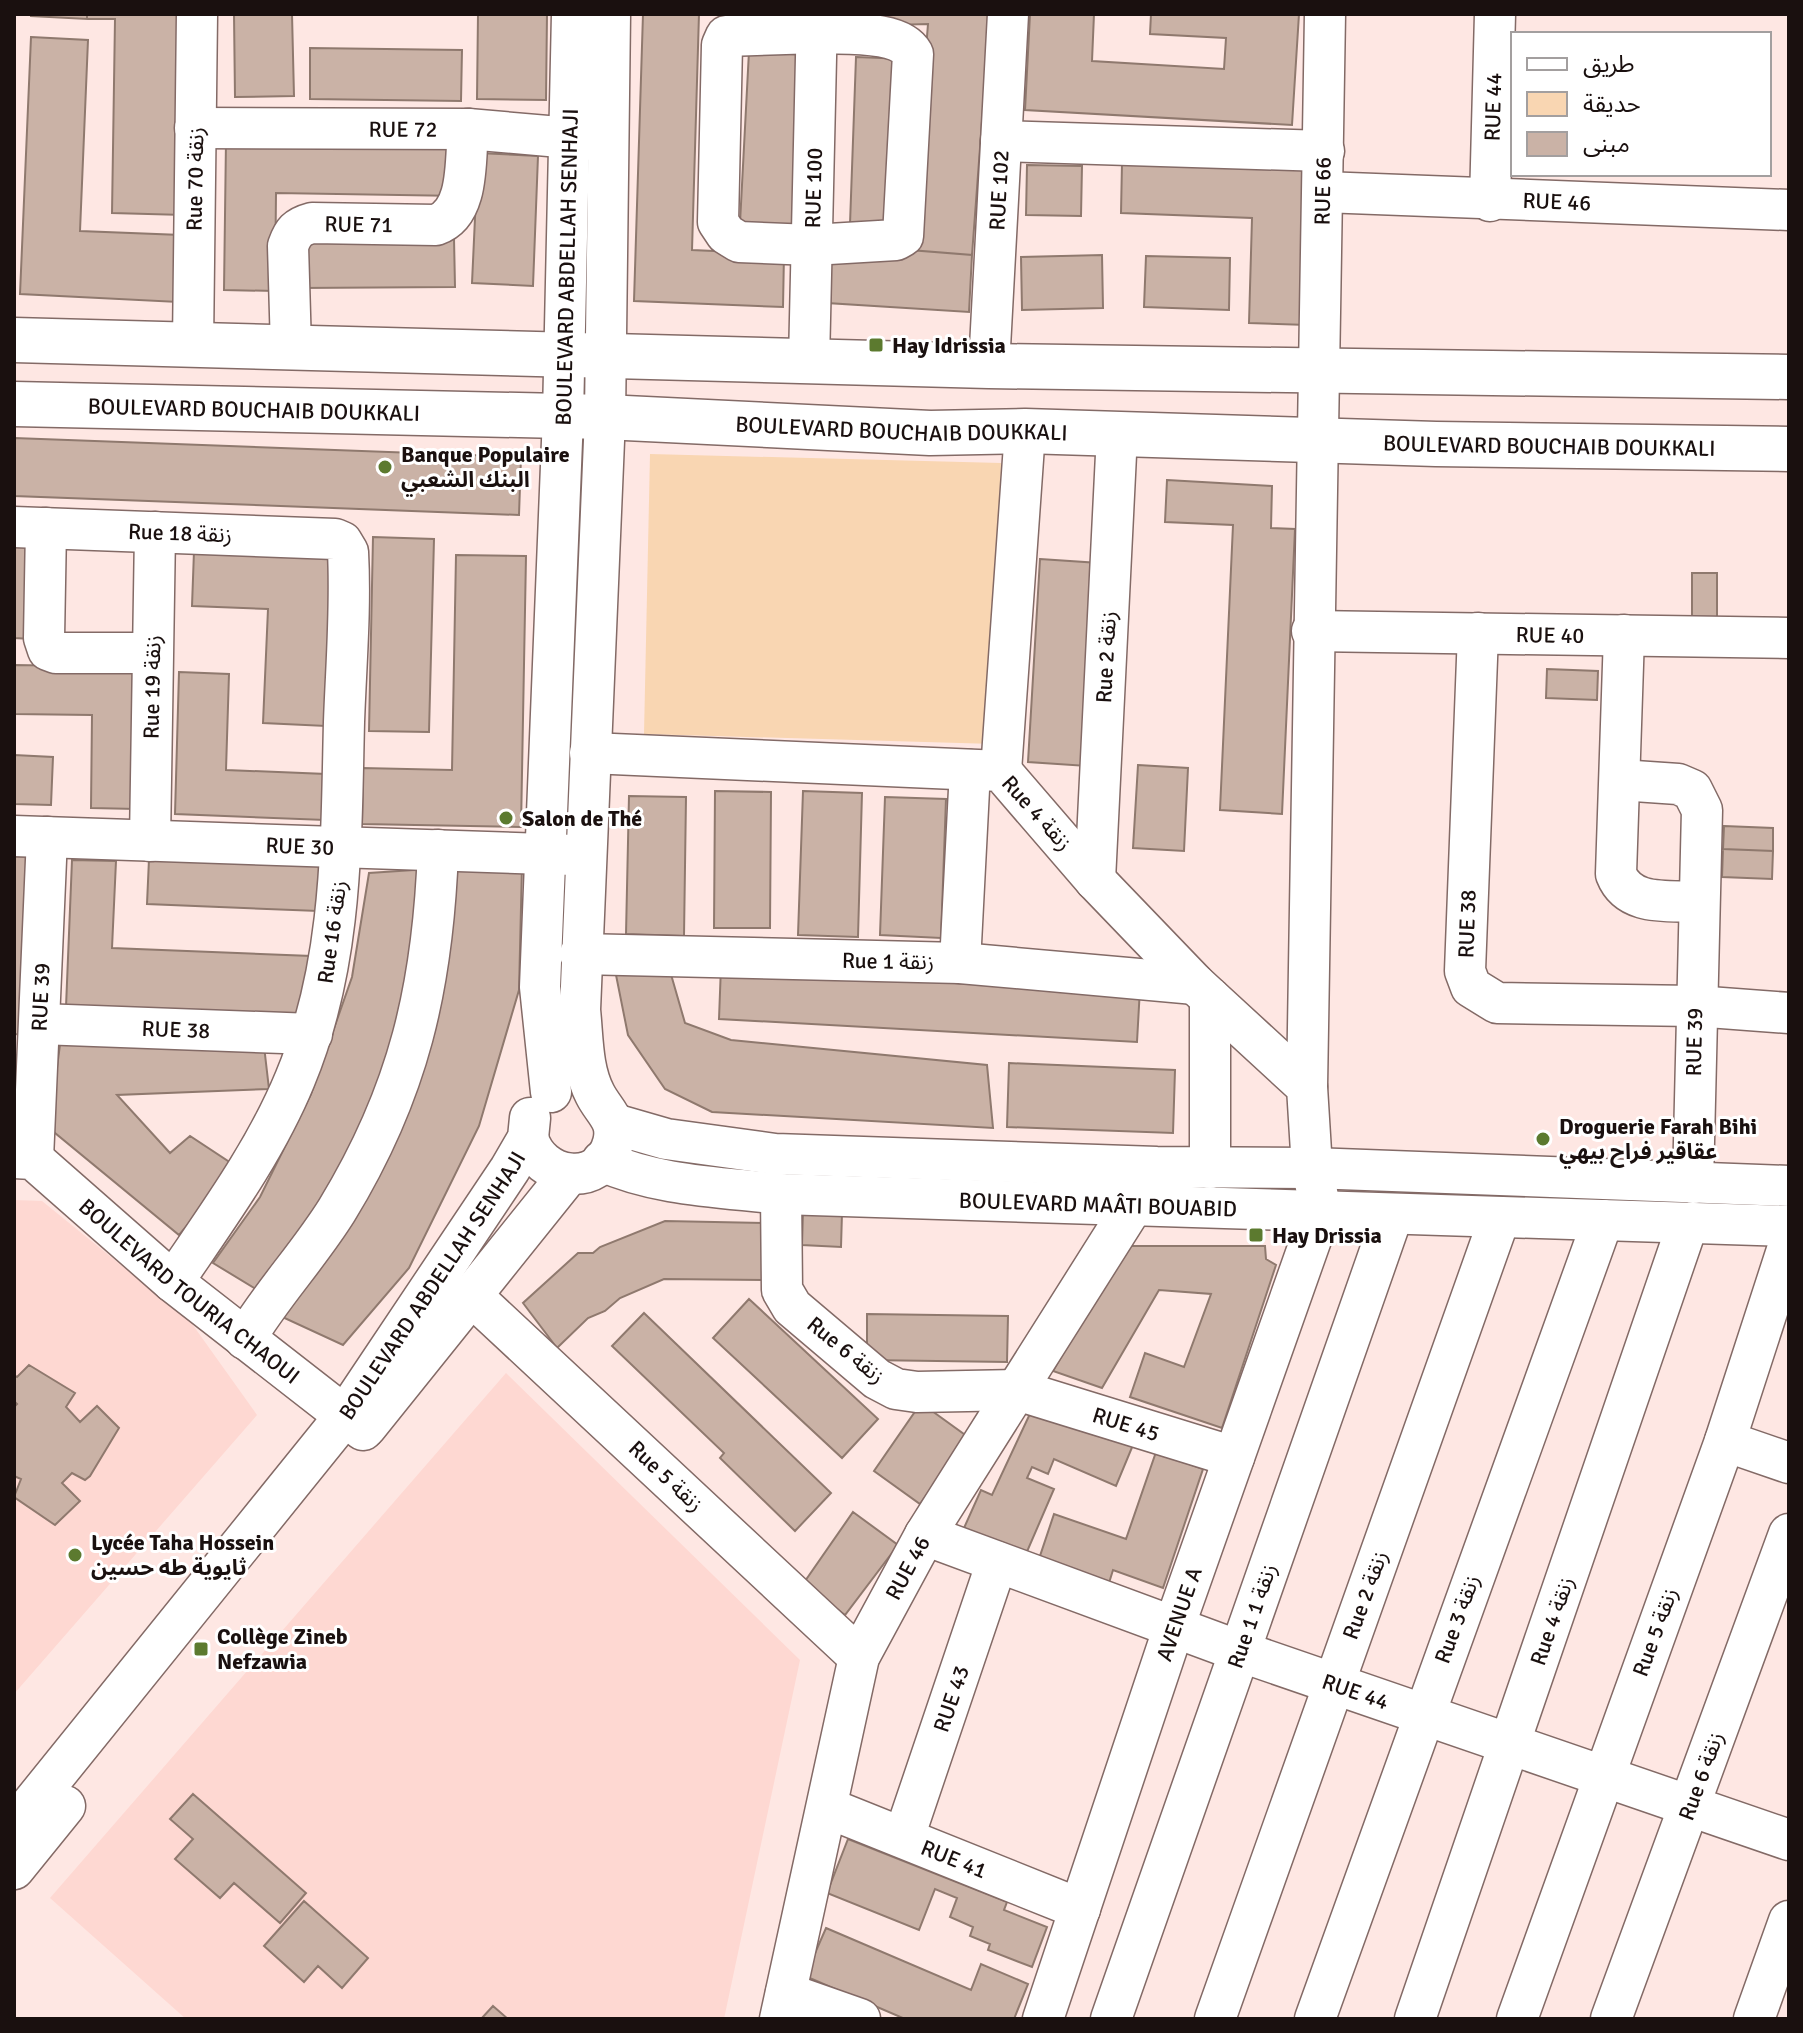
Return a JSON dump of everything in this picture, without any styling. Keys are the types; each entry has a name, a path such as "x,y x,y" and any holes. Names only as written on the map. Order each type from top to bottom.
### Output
{"main road":[{"path":"14,340 989,366 1321,368 1789,377"},
{"name":"BOULEVARD BOUCHAIB DOUKKALI","path":"14,404 584,416 930,433 1025,431 1319,441 1789,449"}],"street":[{"name":"Rue 70 زنقة","path":"193,344 197,14"},
{"name":"BOULEVARD ABDELLAH SENHAJI","path":"572,14 568,136 585,356"},
{"name":"BOULEVARD ABDELLAH SENHAJI","path":"14,1826 353,1424 473,1297 585,1169 612,1144 605,1110 586,1067 580,954 567,855 585,356 608,142 610,14"},
{"name":"RUE 102","path":"989,366 1008,14"},
{"name":"RUE 66","path":"1307,1087 1312,631 1321,368 1325,14"},
{"name":"RUE 44","path":"1490,201 1495,14"},
{"path":"817,24 894,40 908,45 913,54 903,236 896,240 812,245 739,242 726,234 718,222 722,45 726,36 817,24"},
{"name":"RUE 100","path":"809,362 817,24"},
{"name":"RUE 72","path":"195,128 468,129 608,142"},
{"name":"RUE 71","path":"291,348 288,246 292,234 300,226 312,223 436,225 447,221 454,215 460,199 468,129"},
{"path":"1001,141 1324,151"},
{"name":"RUE 46","path":"1323,192 1490,201 1789,210"},
{"name":"BOULEVARD ABDELLAH SENHAJI","path":"14,1869 353,1424 528,1138 532,1111 551,1092 540,987 590,753 584,416"},
{"path":"960,963 986,770 1025,431"},
{"name":"Rue 2 زنقة","path":"1095,880 1117,434"},
{"path":"30,527 46,646 56,653 152,653"},
{"name":"Rue 18 زنقة","path":"30,527 335,539 344,544"},
{"name":"Rue 19 زنقة","path":"150,841 155,532"},
{"name":"Rue 16 زنقة","path":"173,1282 259,1150 294,1081 312,1034 334,941 341,846 348,555 344,544"},
{"name":"RUE 40","path":"1312,631 1789,638"},
{"name":"RUE 38","path":"1478,633 1465,971 1471,987 1497,1003 1695,1006 1789,1013"},
{"path":"1624,635 1616,874 1621,885 1641,899 1698,902"},
{"name":"Rue 4 زنقة","path":"590,753 986,770 1202,991 1307,1087"},
{"name":"RUE 39","path":"1620,780 1678,784 1699,798 1693,1183"},
{"name":"RUE 30","path":"31,836 567,855"},
{"name":"RUE 39","path":"24,1158 40,1024 31,836"},
{"path":"245,1339 337,1211 391,1101 424,1000 434,937 438,850"},
{"name":"Rue 1 زنقة","path":"580,954 960,963 1202,991"},
{"path":"1202,991 1210,1168"},
{"name":"RUE 38","path":"40,1024 312,1034"},
{"path":"1307,1087 1312,1168 1321,1211"},
{"name":"BOULEVARD MAÂTI BOUABID","path":"551,1092 574,1088 605,1110 666,1139 775,1154 1157,1167 1312,1168 1789,1186"},
{"name":"BOULEVARD MAÂTI BOUABID","path":"528,1138 534,1153 545,1166 627,1173 781,1194 1789,1226"},
{"name":"BOULEVARD TOURIA CHAOUI","path":"24,1158 173,1282 353,1424"},
{"name":"RUE 46","path":"783,2006 859,1657 925,1535 1157,1167"},
{"name":"Rue 6 زنقة","path":"781,1194 782,1290 792,1307 877,1379 896,1389 917,1392 1017,1390"},
{"name":"AVENUE A","path":"1058,2015 1080,1909 1174,1627 1321,1211"},
{"name":"Rue 1 زنقة 1","path":"1111,2019 1393,1214"},
{"name":"Rue 2 زنقة","path":"1215,2019 1500,1217"},
{"name":"Rue 3 زنقة","path":"1315,2019 1603,1220"},
{"name":"Rue 4 زنقة","path":"1415,2019 1688,1223"},
{"name":"Rue 5 زنقة","path":"1517,2019 1725,1441 1789,1244"},
{"name":"Rue 5 زنقة","path":"473,1297 859,1657"},
{"name":"RUE 45","path":"1017,1390 1234,1457"},
{"path":"1725,1441 1789,1463"},
{"name":"Rue 6 زنقة","path":"1611,2019 1789,1534"},
{"name":"RUE 44","path":"925,1535 1239,1651 1789,1840"},
{"name":"RUE 43","path":"904,1837 997,1562"},
{"name":"RUE 41","path":"828,1808 1080,1909"},
{"path":"1754,2019 1789,1921"},
{"path":"783,2006 860,2019"}],"shaded area":[{"name":"Lycée Taha Hossein ثايوية طه حسين","path":"14,1200 42,1201 190,1321 257,1415 14,1694"},
{"path":"506,1373 800,1660 724,2019 186,2019 50,1898"}],"green space":[{"path":"650,454 1001,463 994,744 644,734"}],"building":[{"path":"87,14 87,19 31,16"},
{"path":"87,14 187,14 184,215 112,213 115,19 87,19"},
{"path":"234,14 292,14 294,96 235,97"},
{"path":"478,14 547,14 546,100 477,99"},
{"path":"643,14 699,14 692,250 784,254 783,307 634,301"},
{"path":"852,14 990,14 972,255 910,250 928,24 851,26"},
{"path":"1030,14 1094,14 1092,61 1224,69 1226,38 1150,34 1151,14 1299,14 1292,125 1025,110"},
{"path":"31,37 88,40 80,231 181,235 178,302 20,294"},
{"path":"310,48 462,50 461,101 310,99"},
{"path":"749,51 804,55 795,227 740,223"},
{"path":"856,57 906,59 900,226 850,224"},
{"path":"226,141 461,146 460,196 276,193 275,291 224,290"},
{"path":"478,153 538,156 533,286 472,283"},
{"path":"1122,163 1312,169 1307,325 1249,323 1252,218 1121,213"},
{"path":"1027,165 1082,166 1081,216 1026,215"},
{"path":"454,238 455,287 299,288 298,239"},
{"path":"910,250 972,255 969,312 827,303 825,251"},
{"path":"1102,255 1103,308 1022,310 1021,257"},
{"path":"1146,256 1230,258 1229,310 1144,307"},
{"path":"14,438 521,457 519,515 14,496"},
{"path":"1167,480 1272,486 1271,528 1295,529 1282,814 1220,810 1233,525 1165,522"},
{"path":"373,537 434,539 429,732 369,731"},
{"path":"14,538 36,539 32,639 14,638"},
{"path":"194,551 333,557 326,726 263,723 268,609 192,606"},
{"path":"456,555 526,556 521,827 362,824 363,768 452,770"},
{"path":"1040,559 1099,563 1087,766 1028,762"},
{"path":"1692,573 1717,573 1717,618 1692,618"},
{"path":"14,665 138,667 136,809 91,808 92,715 14,714"},
{"path":"1547,669 1598,671 1597,700 1546,698"},
{"path":"179,672 229,674 226,770 326,774 325,820 175,814"},
{"path":"14,755 53,757 51,805 14,804"},
{"path":"1138,765 1188,768 1184,851 1133,848"},
{"path":"715,791 771,792 770,928 714,928"},
{"path":"803,791 862,793 858,937 798,935"},
{"path":"629,796 686,797 684,936 626,934"},
{"path":"885,797 946,799 941,938 880,935"},
{"path":"1724,826 1773,828 1773,851 1723,849"},
{"path":"1723,849 1773,851 1772,879 1722,877"},
{"path":"14,856 36,857 30,1035 14,1034"},
{"path":"149,859 320,866 318,911 147,904"},
{"path":"72,860 116,861 112,948 311,956 308,1018 66,1007"},
{"path":"449,865 522,866 519,990 479,1126 409,1268 343,1345 278,1315 441,966"},
{"path":"429,869 409,986 381,1092 321,1204 259,1291 213,1263 260,1197 311,1094 352,977 369,873"},
{"path":"668,964 685,1023 731,1040 987,1065 993,1128 712,1112 665,1089 628,1035 614,965"},
{"path":"721,966 1140,988 1137,1042 719,1019"},
{"path":"61,1037 264,1046 269,1089 117,1095 170,1153 190,1136 237,1167 179,1235 49,1128"},
{"path":"1009,1063 1175,1070 1173,1133 1007,1127"},
{"path":"803,1211 842,1213 841,1247 802,1245"},
{"path":"665,1221 765,1223 764,1280 664,1279 620,1298 605,1311 588,1318 557,1348 523,1303 578,1253 593,1253 600,1247"},
{"path":"1124,1246 1265,1246 1266,1259 1276,1265 1222,1428 1130,1397 1145,1353 1184,1367 1211,1294 1159,1290 1102,1388 1053,1371"},
{"path":"749,1299 878,1419 842,1458 713,1338"},
{"path":"644,1313 831,1493 795,1531 720,1458 724,1453 612,1346"},
{"path":"867,1314 1008,1316 1007,1362 867,1360"},
{"path":"29,1365 75,1393 66,1407 80,1422 97,1406 119,1428 90,1476 85,1480 72,1473 62,1483 80,1501 55,1525 14,1497 21,1479 14,1476 14,1407 17,1404 14,1401 14,1375 17,1377"},
{"path":"921,1403 968,1437 920,1504 874,1471"},
{"path":"1035,1403 1133,1445 1116,1486 1054,1459 1048,1474 1032,1467 1027,1478 1054,1489 1026,1554 964,1528 981,1490 992,1495"},
{"path":"1156,1452 1203,1469 1163,1588 1113,1570 1109,1583 1039,1559 1054,1514 1126,1539"},
{"path":"853,1512 898,1545 845,1615 803,1584"},
{"path":"193,1794 306,1893 280,1923 234,1883 220,1898 175,1859 193,1839 170,1819"},
{"path":"848,1839 1007,1902 1004,1910 1047,1927 1032,1967 988,1950 990,1944 970,1936 973,1927 950,1917 957,1898 935,1889 919,1930 827,1893"},
{"path":"304,1901 368,1958 342,1988 318,1966 304,1982 264,1946"},
{"path":"826,1928 971,1990 981,1964 1028,1984 1014,2019 905,2019 805,1976"},
{"path":"493,2006 508,2019 481,2019"}],"place":[{"name":"Hay Idrissia","path":"876,345"},
{"name":"Banque Populaire البنك الشعبي","path":"385,467"},
{"name":"Salon de Thé","path":"506,818"},
{"name":"Droguerie Farah Bihi عقاقير فراح بيهي","path":"1543,1139"},
{"name":"Hay Drissia","path":"1256,1235"},
{"name":"Lycée Taha Hossein ثايوية طه حسين","path":"75,1555"},
{"name":"Collège Zineb Nefzawia","path":"201,1649"}]}
